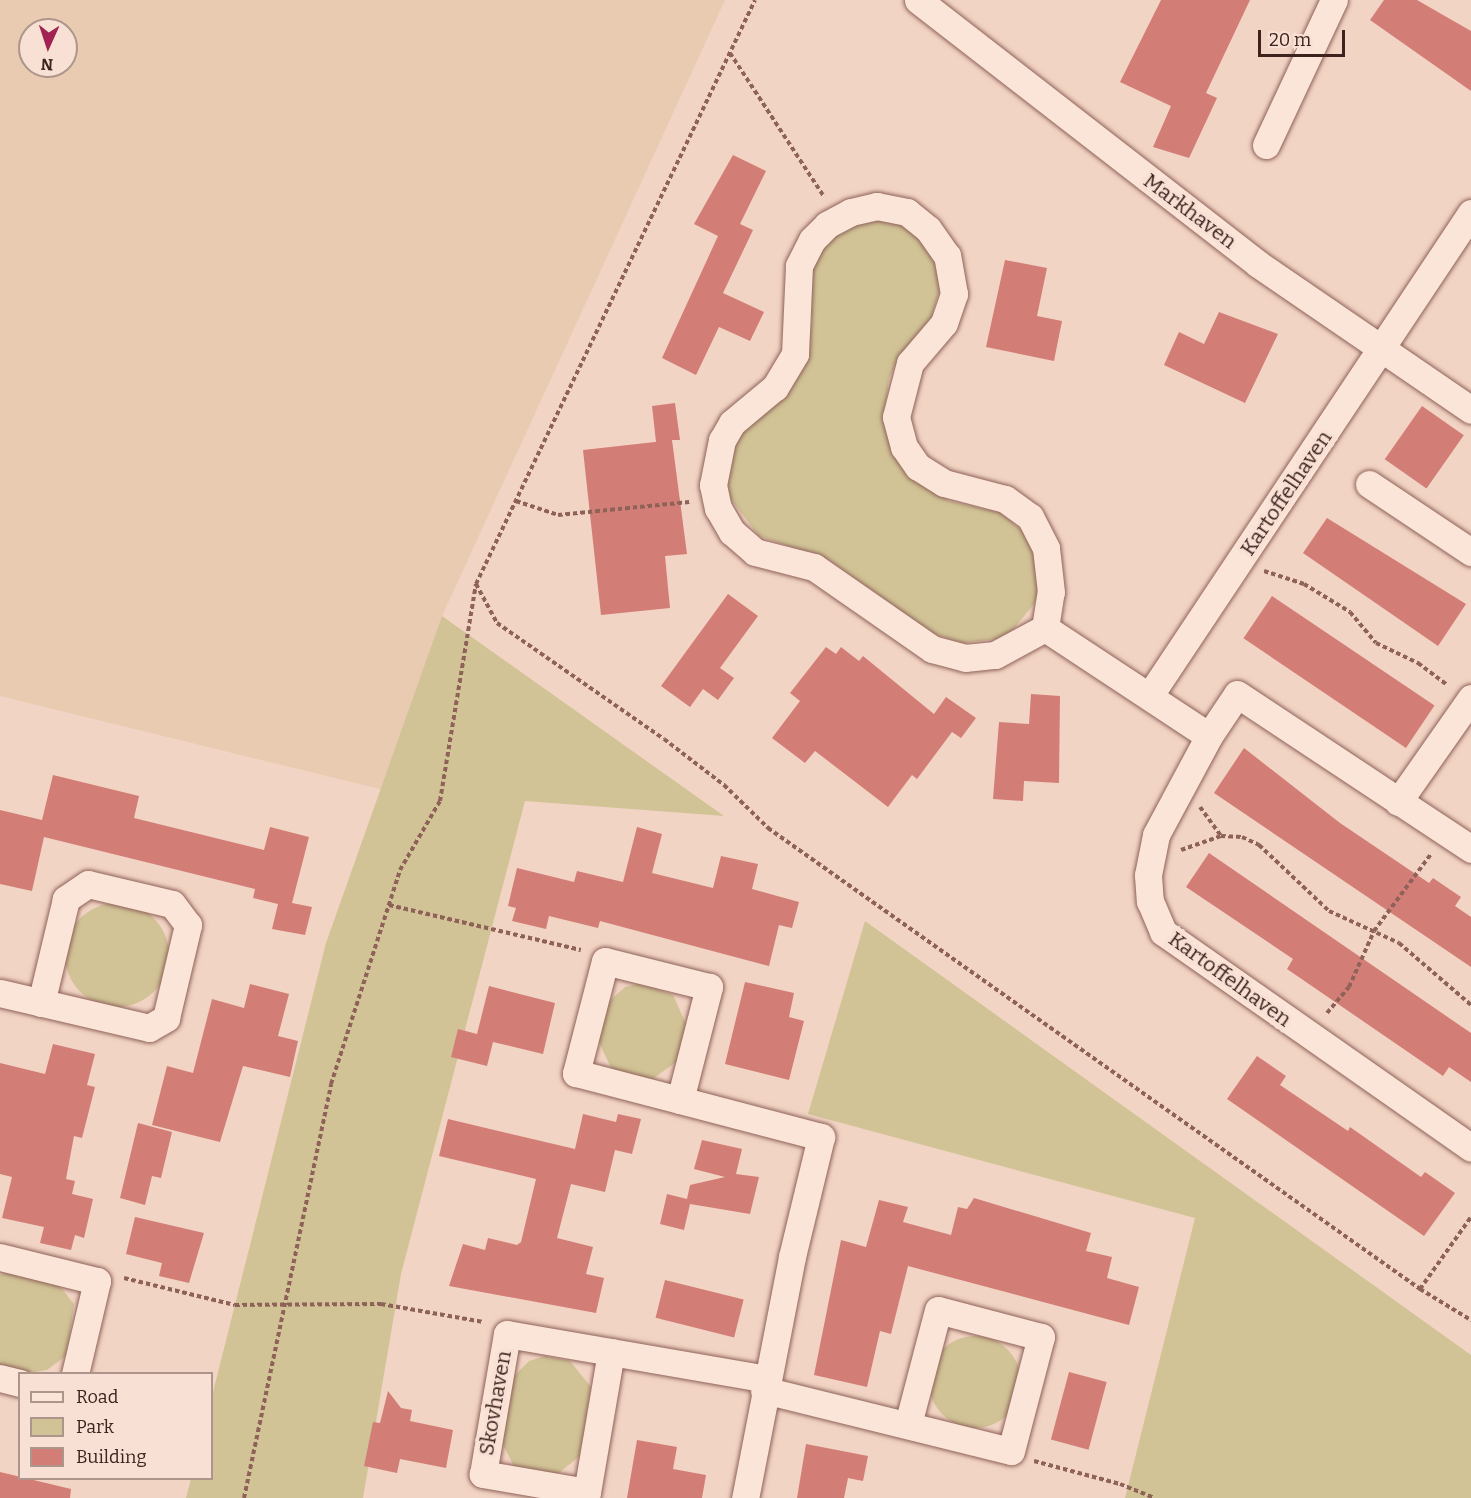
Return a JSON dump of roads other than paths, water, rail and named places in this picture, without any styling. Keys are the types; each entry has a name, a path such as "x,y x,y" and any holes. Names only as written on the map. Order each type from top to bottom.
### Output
{"street":[{"name":"Markhaven","path":"918,0 1258,264 1471,410"},
{"path":"1266,145 1334,0"},
{"path":"877,206 907,212 928,229 947,256 954,294 944,323 910,363 896,417 904,447 918,467 944,483 1005,499 1030,517 1046,549 1051,592 1045,628 994,655 965,658 932,649 814,567 755,552 732,532 716,500 713,485 722,440 732,423 775,387 795,354 799,266 812,240 839,218 877,206"},
{"name":"Kartoffelhaven","path":"1150,695 1383,350 1471,213"},
{"path":"1369,484 1471,552"},
{"path":"1045,628 1209,736"},
{"name":"Kartoffelhaven","path":"1471,849 1238,694 1209,736 1156,835 1152,854 1150,901 1163,932 1305,1034 1471,1148"},
{"path":"1398,802 1468,702"},
{"path":"0,993 41,1003 149,1028 166,1018 188,925 172,904 88,884 66,899 41,1003"},
{"path":"680,1101 709,987 605,961 576,1073 680,1101 821,1137 766,1384 745,1498"},
{"path":"0,1257 97,1281 75,1372"},
{"name":"Skovhaven","path":"611,1352 587,1492 483,1474 507,1334 611,1352 766,1384 908,1424 1011,1451 1041,1337 938,1310 908,1424"},
{"path":"0,1378 18,1382"}]}
